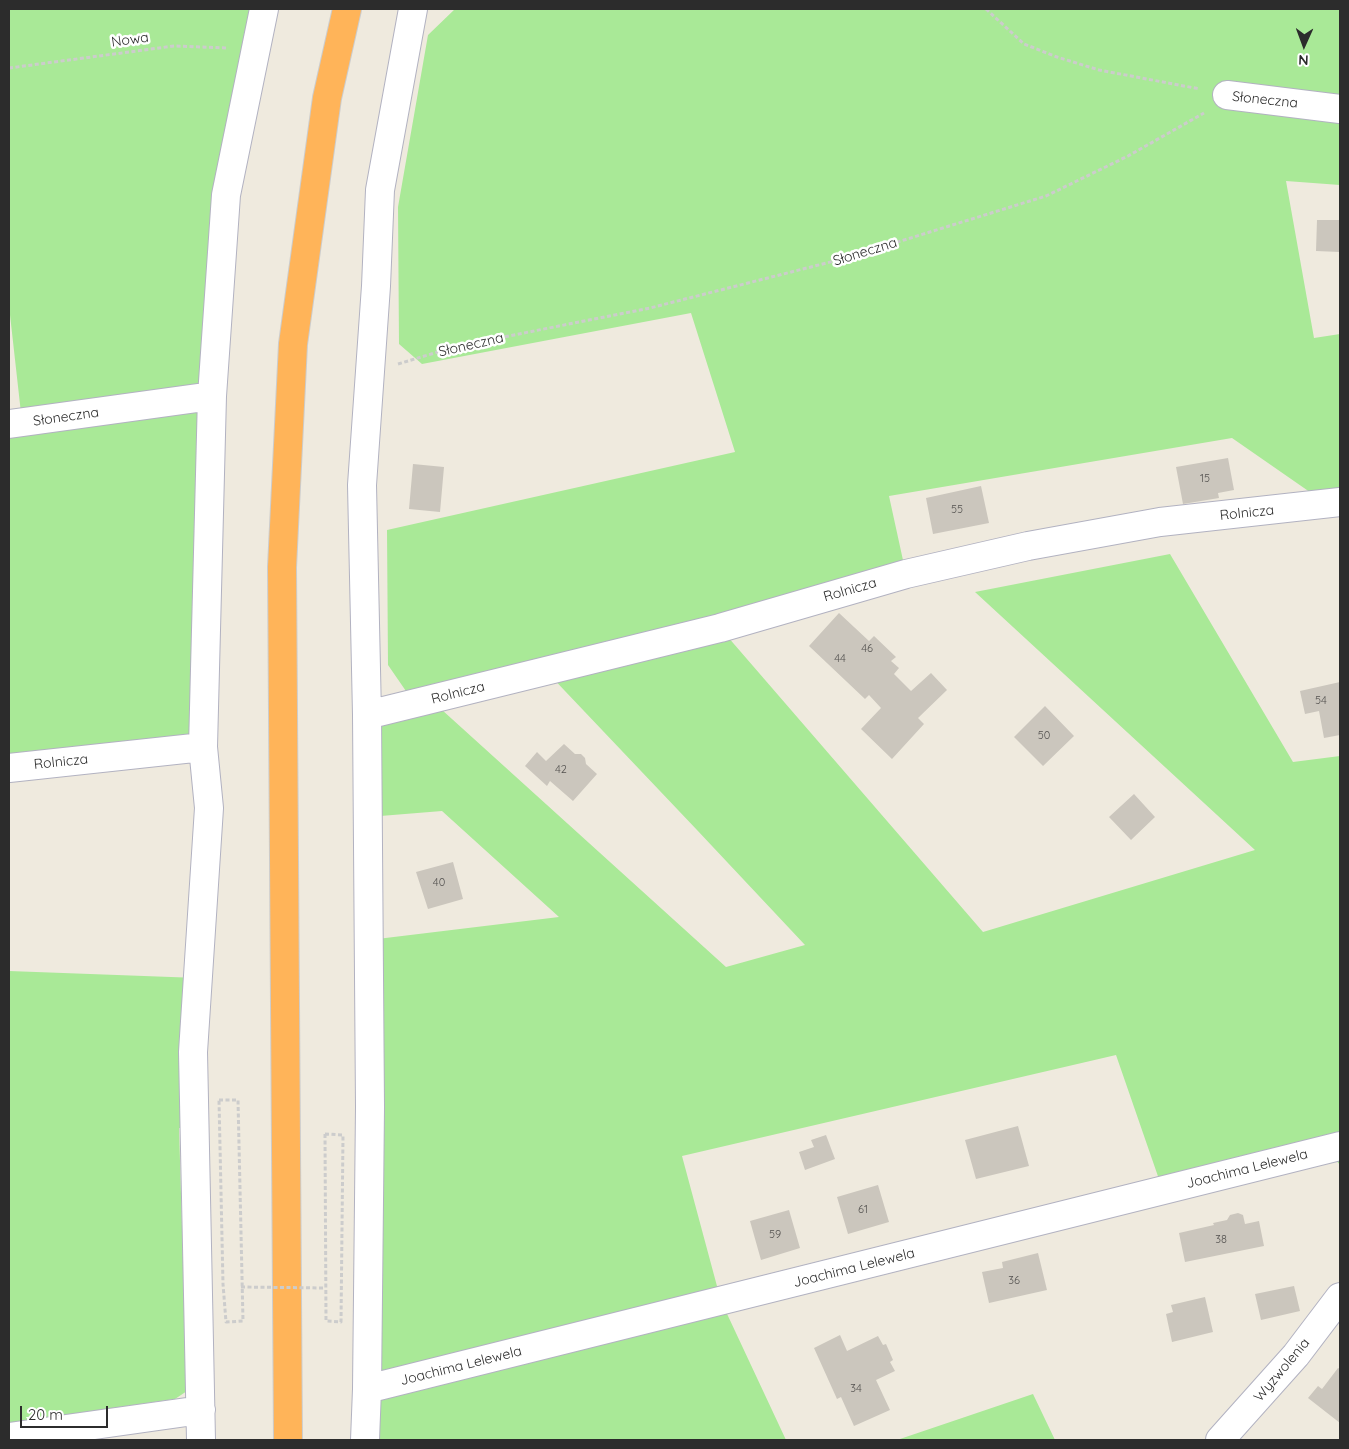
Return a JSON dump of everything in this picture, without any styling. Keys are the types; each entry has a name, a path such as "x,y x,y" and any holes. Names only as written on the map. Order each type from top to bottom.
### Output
{"highway":[{"path":"288,1440 282,567 293,344 327,98 346,9"}],"street":[{"path":"201,1440 193,1052 209,808 203,747 212,396 226,195 264,9"},
{"path":"364,1440 367,1389 370,1098 367,715 362,485 376,286 380,190 412,9"},
{"name":"Słoneczna","path":"1227,95 1340,109"},
{"name":"Słoneczna","path":"9,424 212,396"},
{"name":"Rolnicza","path":"367,715 720,628 906,574 1028,546 1160,522 1340,502"},
{"name":"Rolnicza","path":"9,768 203,747"},
{"name":"Joachima Lelewela","path":"367,1389 1340,1146"},
{"name":"Wyzwolenia","path":"1220,1440 1296,1355 1340,1297"},
{"path":"9,1437 201,1410"}],"path":[{"path":"986,9 1024,44 1057,57 1099,70 1227,95"},
{"name":"Nowa","path":"9,68 174,46 255,49"},
{"name":"Słoneczna","path":"369,374 458,346 650,308 846,258 1046,196 1128,156 1206,112 1227,95"},
{"path":"219,1100 238,1100 241,1287 243,1322 226,1322 219,1100"},
{"path":"325,1134 343,1135 341,1322 326,1321 325,1288 325,1134"},
{"path":"241,1287 325,1288"}],"green space":[{"path":"9,9 264,9 226,195 203,747 9,768 9,424 22,422 9,306"},
{"path":"455,9 1340,9 1340,185 1286,181 1314,338 1340,334 1340,495 1317,497 1232,438 889,496 906,574 721,629 983,932 1255,850 975,592 1170,554 1293,762 1340,756 1340,1165 1335,1159 1161,1185 1116,1055 682,1156 721,1301 786,1440 365,1440 369,940 559,917 442,811 368,817 367,715 408,694 388,665 387,530 735,452 691,313 422,364 399,344 398,207 428,35","holes":["546,671 805,945 726,967 431,700"]},
{"path":"9,971 198,978 194,1128 179,1128 187,1391 175,1399 9,1423"},
{"path":"1033,1394 1055,1440 897,1440"}],"building":[{"path":"1317,220 1340,220 1340,252 1316,251"},
{"path":"1228,458 1234,490 1218,493 1219,498 1183,504 1176,467"},
{"path":"413,464 444,467 440,512 409,509"},
{"path":"981,486 989,523 933,534 926,498"},
{"path":"839,613 869,641 874,636 896,657 891,661 899,668 894,674 911,691 931,673 947,690 918,718 924,724 892,759 861,729 881,708 869,695 865,699 809,646"},
{"path":"1340,682 1340,735 1324,738 1319,711 1305,714 1300,691"},
{"path":"1045,706 1074,736 1043,766 1014,737"},
{"path":"564,744 575,754 581,754 585,758 586,764 597,774 573,801 550,781 547,786 525,766 537,752 546,761"},
{"path":"1134,794 1155,817 1131,840 1109,817"},
{"path":"453,862 463,899 428,909 416,872"},
{"path":"1018,1126 1029,1166 976,1179 965,1140"},
{"path":"826,1135 835,1159 805,1170 799,1152 814,1147 811,1140"},
{"path":"878,1185 889,1222 848,1234 837,1197"},
{"path":"789,1210 800,1248 761,1260 750,1221"},
{"path":"1238,1213 1243,1215 1245,1224 1259,1221 1264,1246 1185,1262 1179,1233 1214,1225 1213,1223 1227,1220 1230,1215"},
{"path":"1038,1253 1047,1290 989,1303 982,1272 1003,1268 1002,1262"},
{"path":"1294,1286 1300,1311 1261,1320 1255,1294"},
{"path":"1205,1297 1213,1332 1172,1342 1166,1314 1173,1312 1171,1305"},
{"path":"840,1335 847,1351 878,1336 883,1345 886,1344 893,1360 890,1362 895,1371 876,1380 890,1410 854,1426 841,1397 837,1399 814,1348"},
{"path":"1338,1368 1340,1369 1340,1423 1308,1398 1318,1386 1322,1389"}]}
